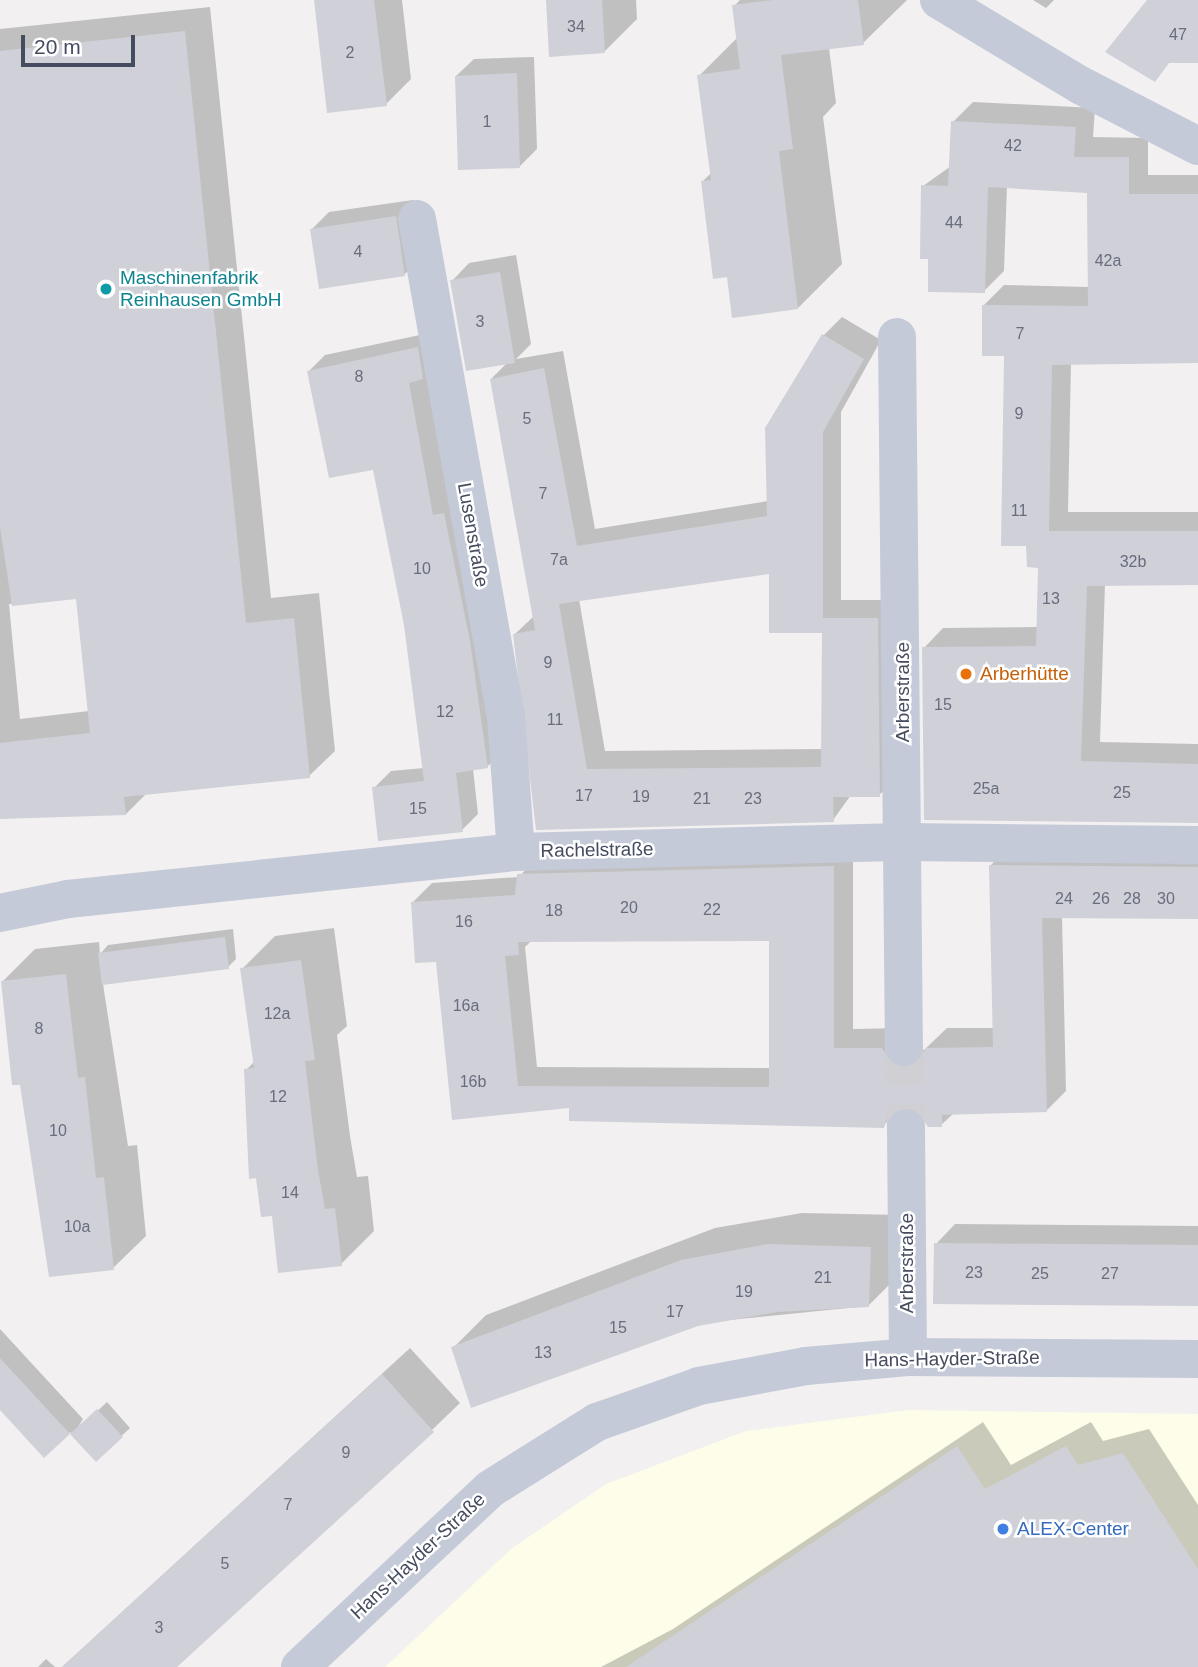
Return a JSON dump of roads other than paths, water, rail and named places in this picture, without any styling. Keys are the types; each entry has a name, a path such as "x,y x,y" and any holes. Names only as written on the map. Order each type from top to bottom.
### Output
{"street":[{"path":"939,0 1198,146"},
{"name":"Lusenstraße","path":"417,219 506,717 516,852"},
{"name":"Arberstraße","path":"897,337 904,1047"},
{"name":"Rachelstraße","path":"0,913 68,899 516,852 903,842 1198,845"},
{"name":"Arberstraße","path":"906,1128 908,1357"},
{"name":"Hans-Hayder-Straße","path":"300,1667 490,1489 597,1422 699,1386 806,1366 908,1357 1198,1359"}],"tunnel":[{"path":"904,1047 906,1128"}],"place":[{"name":"Maschinenfabrik Reinhausen GmbH","path":"106,289"},
{"name":"Arberhütte","path":"966,674"},
{"name":"ALEX-Center","path":"1003,1529"}]}
